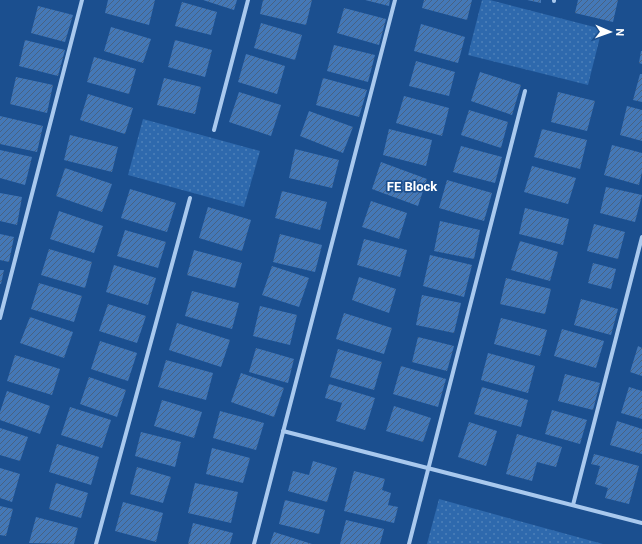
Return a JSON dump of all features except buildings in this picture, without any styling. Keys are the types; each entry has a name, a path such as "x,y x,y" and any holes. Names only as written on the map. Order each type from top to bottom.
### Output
{"street":[{"path":"0,318 82,0"},
{"path":"214,130 248,0"},
{"path":"254,544 395,0"},
{"path":"409,544 525,91"},
{"path":"96,544 190,198"},
{"path":"573,505 642,237"},
{"path":"284,431 642,522"}],"shaded area":[{"path":"482,0 490,0 602,29 588,85 468,55"},
{"path":"143,119 260,151 244,207 128,175"},
{"path":"439,499 603,544 427,544"}],"district":[{"name":"FE Block","path":"412,186"}]}
